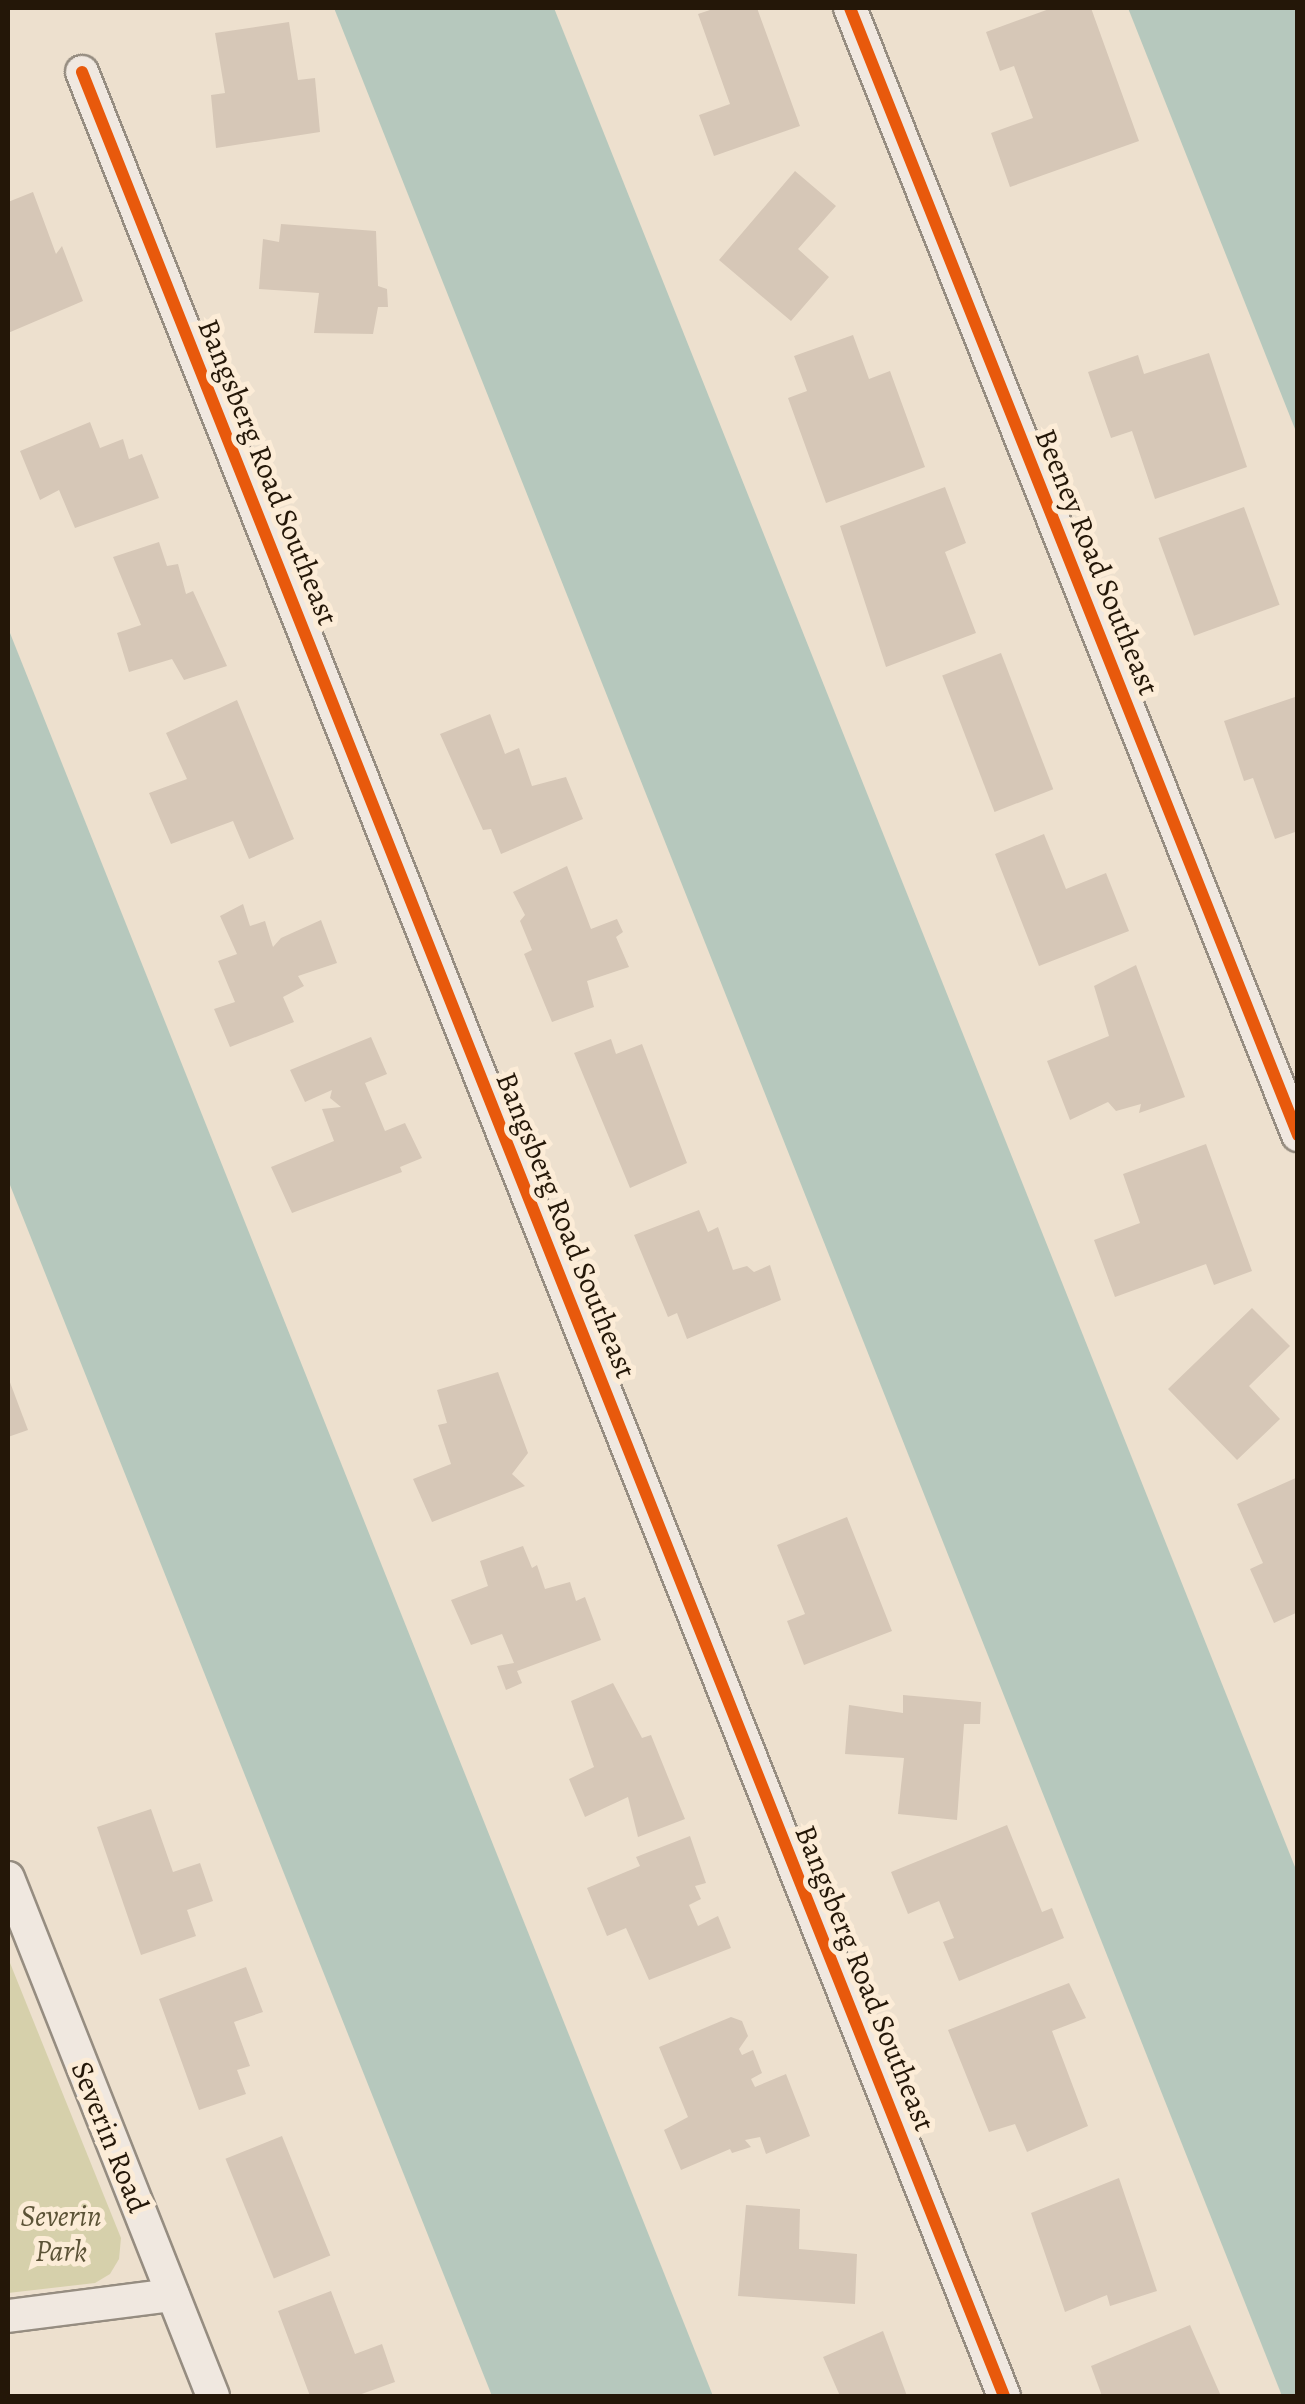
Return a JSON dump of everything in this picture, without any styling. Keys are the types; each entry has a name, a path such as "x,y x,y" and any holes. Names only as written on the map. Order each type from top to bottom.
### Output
{"street":[{"name":"Beeney Road Southeast","path":"850,8 1298,1135"},
{"name":"Bangsberg Road Southeast","path":"82,72 1004,2396"},
{"name":"Severin Road","path":"8,1878 213,2396"},
{"path":"8,2316 173,2295"}],"green space":[{"name":"Severin Park","path":"8,1958 121,2238 119,2259 110,2274 95,2283 8,2293"}],"shaded area":[{"path":"334,8 554,8 1297,1872 1297,2396 1282,2396"},
{"path":"1128,8 1297,8 1297,434"},
{"path":"8,628 713,2396 492,2396 8,1180"}],"building":[{"path":"716,8 757,8 800,126 714,156 699,115 730,104 698,14"},
{"path":"1052,8 1091,8 1139,141 1010,187 991,133 1033,118 1014,66 1000,71 986,32"},
{"path":"289,22 298,80 315,78 320,132 216,148 211,95 225,93 215,33"},
{"path":"795,171 836,206 798,249 829,277 791,321 719,260"},
{"path":"33,192 56,254 62,246 83,301 8,333 8,202"},
{"path":"281,224 376,231 378,286 387,289 388,307 378,307 373,334 314,333 319,293 259,289 263,239 279,242"},
{"path":"853,335 869,379 890,371 925,467 826,503 788,398 807,391 794,356"},
{"path":"1209,353 1247,467 1155,499 1132,431 1111,438 1088,372 1138,355 1144,374"},
{"path":"90,422 100,448 123,439 129,459 142,454 159,498 75,528 59,490 40,500 20,451"},
{"path":"945,487 966,543 945,552 976,633 886,667 840,526"},
{"path":"1244,507 1280,605 1194,636 1158,538"},
{"path":"159,542 167,566 178,564 186,594 193,591 227,666 184,680 172,659 129,672 117,633 141,625 113,557"},
{"path":"1001,653 1053,789 995,812 942,676"},
{"path":"1298,696 1298,831 1275,839 1253,778 1244,781 1224,721"},
{"path":"237,700 294,839 249,859 233,821 171,844 149,793 187,779 166,733"},
{"path":"490,714 505,754 519,748 532,786 566,777 583,819 501,854 491,829 483,830 440,734"},
{"path":"1044,834 1066,889 1106,873 1129,931 1039,966 995,854"},
{"path":"567,866 591,929 617,919 623,932 616,937 629,967 587,981 594,1007 552,1022 524,954 532,950 520,921 525,915 513,892"},
{"path":"243,904 250,926 265,921 273,947 281,938 321,920 337,963 298,976 304,986 283,997 294,1022 230,1047 214,1009 235,1002 218,961 237,954 220,916"},
{"path":"1136,965 1185,1097 1139,1113 1141,1104 1116,1111 1108,1102 1070,1120 1047,1061 1109,1036 1094,986"},
{"path":"371,1037 387,1074 365,1083 385,1131 405,1123 422,1158 400,1167 402,1172 292,1213 271,1167 334,1141 322,1109 341,1107 330,1098 332,1090 305,1102 290,1070"},
{"path":"611,1039 616,1054 642,1044 687,1163 630,1188 574,1053"},
{"path":"1206,1144 1252,1271 1214,1285 1206,1264 1115,1297 1094,1240 1140,1223 1123,1174"},
{"path":"699,1210 708,1232 718,1227 733,1270 747,1266 754,1272 770,1265 781,1300 687,1339 677,1313 668,1317 634,1235"},
{"path":"1252,1308 1290,1346 1249,1386 1280,1419 1237,1460 1168,1389"},
{"path":"498,1372 528,1453 512,1474 525,1486 432,1522 413,1479 451,1464 438,1425 447,1423 437,1390"},
{"path":"8,1377 28,1430 8,1437"},
{"path":"1298,1477 1298,1612 1274,1623 1250,1569 1263,1563 1237,1504"},
{"path":"847,1517 892,1631 804,1665 787,1621 805,1614 777,1545"},
{"path":"523,1546 532,1568 537,1565 545,1589 570,1582 576,1601 585,1597 601,1640 517,1671 522,1683 506,1690 497,1666 514,1663 502,1634 471,1645 451,1600 488,1586 480,1561"},
{"path":"613,1683 642,1738 651,1735 685,1819 638,1837 628,1797 585,1817 569,1779 594,1767 571,1701"},
{"path":"903,1695 981,1702 980,1724 964,1724 957,1820 898,1814 904,1758 845,1754 849,1705 903,1713"},
{"path":"151,1809 173,1872 200,1863 213,1901 187,1910 196,1936 141,1955 97,1827"},
{"path":"1007,1825 1042,1912 1052,1908 1064,1938 959,1981 943,1942 954,1938 939,1901 908,1914 891,1872"},
{"path":"690,1836 706,1883 695,1886 701,1899 689,1905 698,1926 718,1916 731,1948 649,1980 626,1928 607,1936 587,1888 640,1866 636,1857"},
{"path":"246,1967 263,2012 234,2022 250,2066 237,2070 246,2094 199,2110 159,1999"},
{"path":"1069,1983 1086,2018 1052,2031 1088,2126 1027,2152 1015,2124 989,2132 948,2030"},
{"path":"731,2017 742,2021 748,2036 739,2049 742,2055 753,2050 762,2073 751,2079 755,2087 786,2074 810,2136 766,2154 760,2137 745,2140 751,2147 732,2153 730,2149 681,2170 664,2130 688,2117 659,2047"},
{"path":"282,2136 330,2256 274,2278 225,2159"},
{"path":"1119,2178 1157,2291 1110,2306 1107,2295 1065,2312 1031,2213"},
{"path":"746,2205 800,2209 799,2249 857,2254 855,2304 738,2296"},
{"path":"331,2291 355,2354 382,2344 395,2382 356,2396 310,2396 278,2311"},
{"path":"1190,2325 1221,2396 1102,2396 1091,2366"},
{"path":"883,2331 907,2396 840,2396 823,2357"}],"cycle path":[{"path":"850,8 1298,1135"},
{"path":"82,72 1004,2396"}]}
